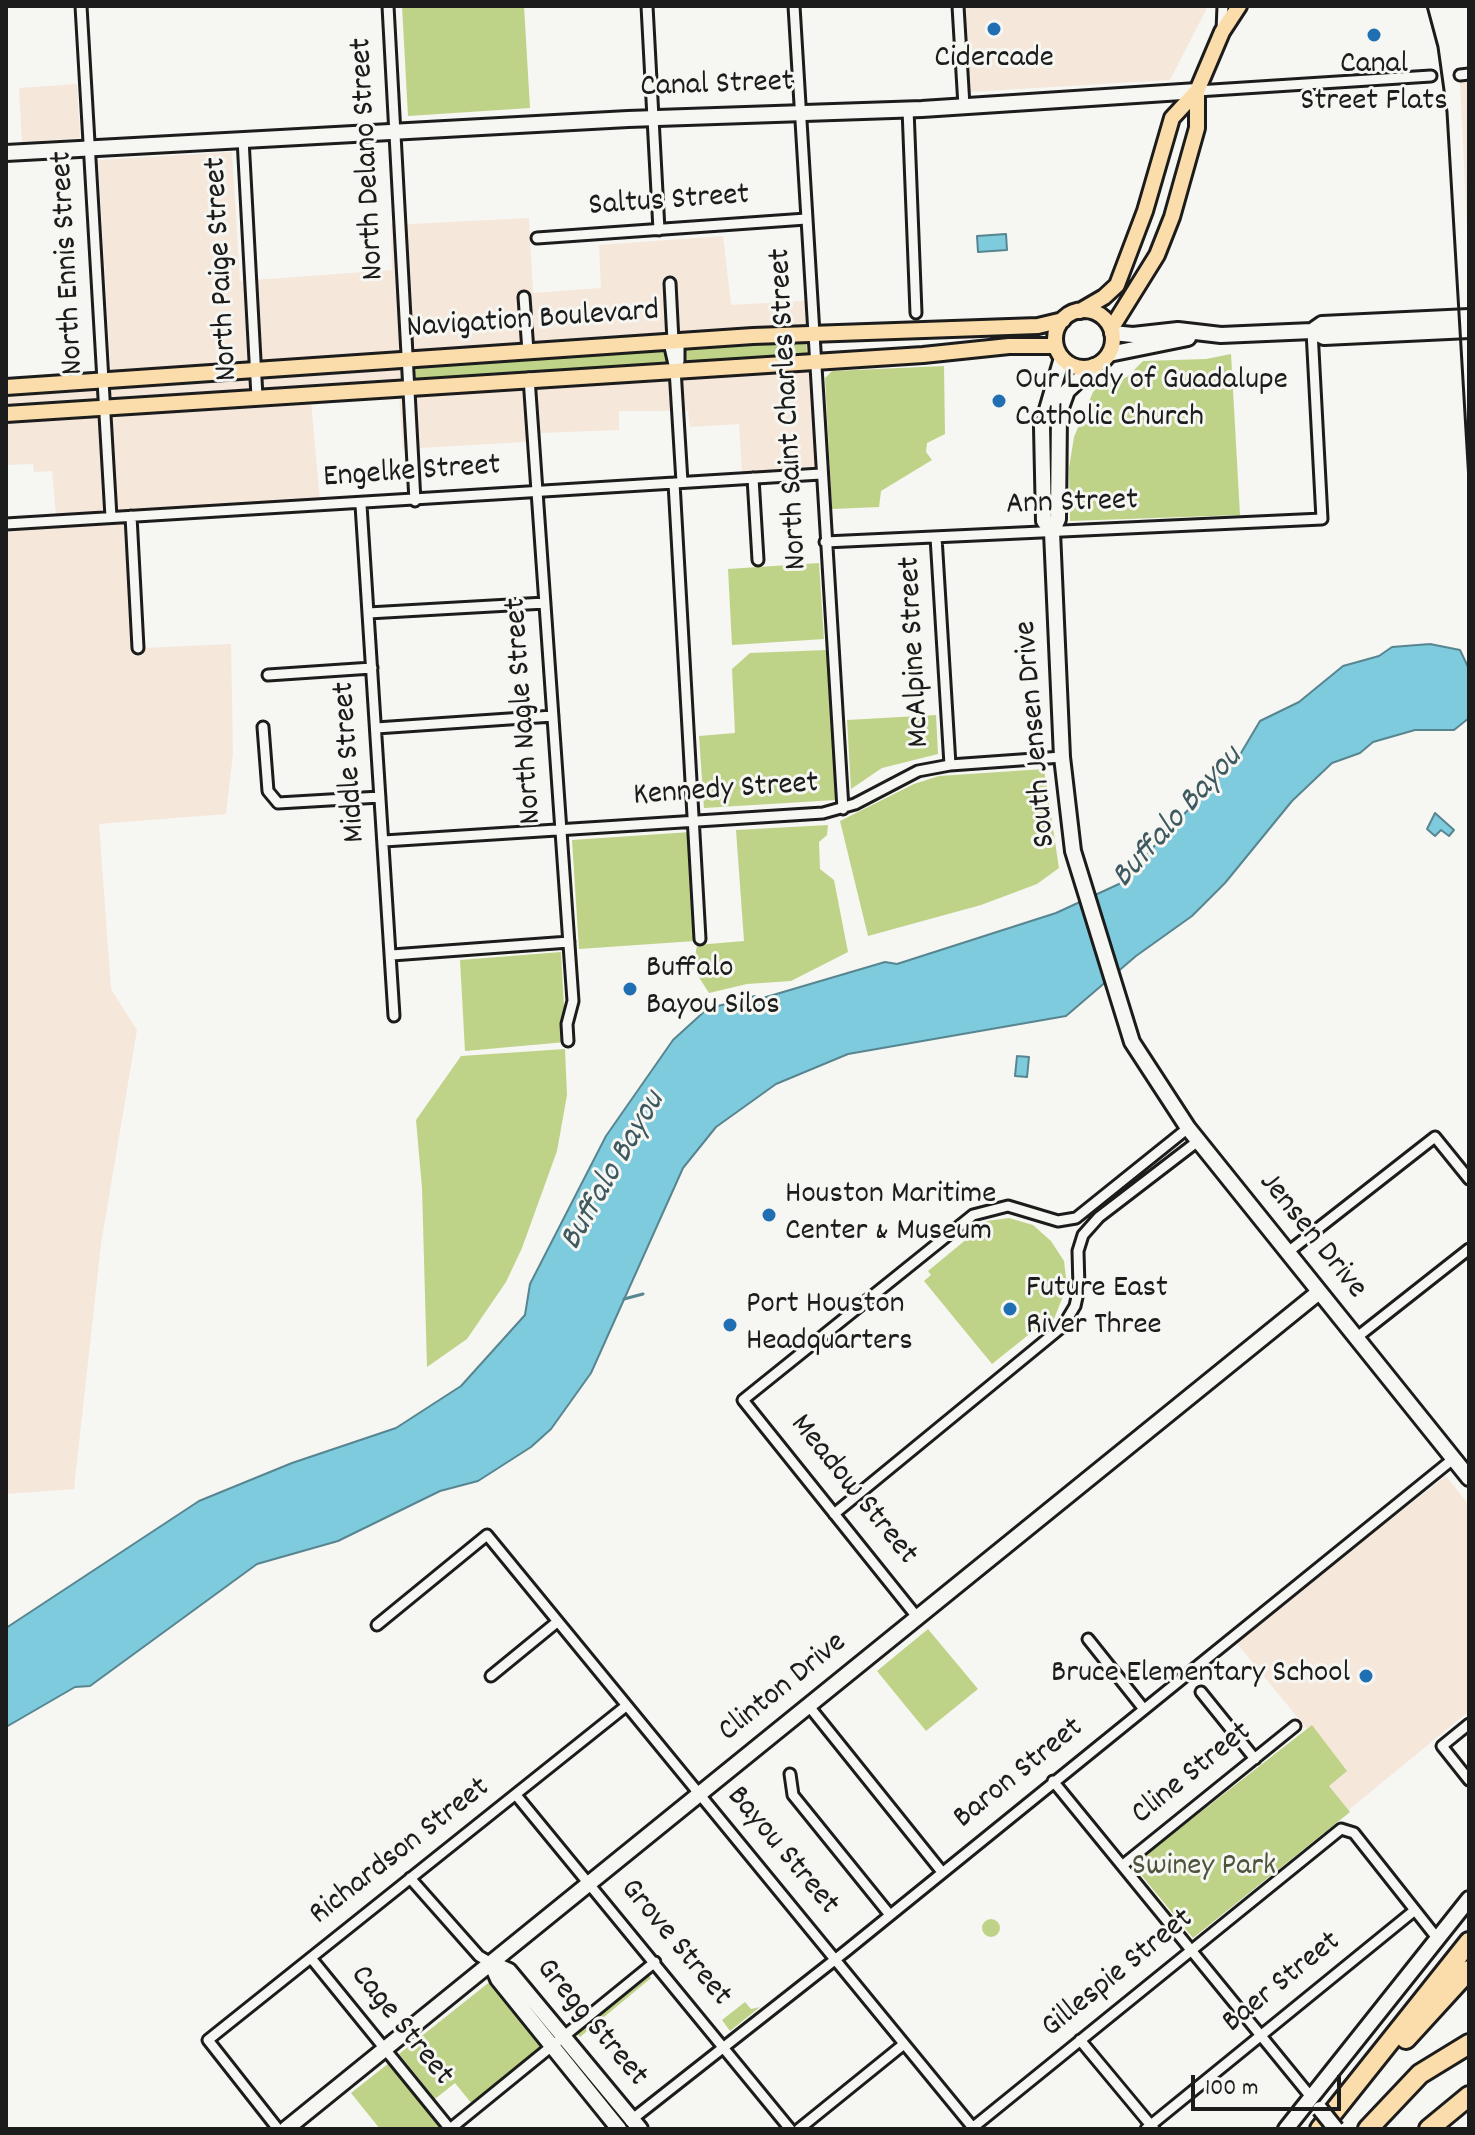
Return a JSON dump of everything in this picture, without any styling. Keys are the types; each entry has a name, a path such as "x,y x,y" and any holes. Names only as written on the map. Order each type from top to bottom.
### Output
{"highway":[{"path":"1320,2129 1469,1942"},
{"path":"1334,2129 1413,2029 1469,1970"},
{"path":"1368,2129 1420,2074 1469,2044"},
{"path":"1429,2129 1469,2096"}],"main road":[{"path":"1208,333 1109,354 1094,366 1073,366 1059,352 1056,332 1063,320 1104,297 1117,285 1145,211 1172,118 1197,91 1234,7"},
{"name":"Canal Street","path":"6,153 653,118 908,109 1197,91"},
{"path":"1109,354 1112,331 1157,255 1172,217 1197,128 1197,91"},
{"path":"1145,211 1172,217"},
{"path":"1080,311 1102,316 1112,331"},
{"path":"1312,331 1322,324 1469,317"},
{"name":"Navigation Boulevard","path":"6,387 673,341 1038,326 1063,320"},
{"path":"1112,331 1312,331 1324,337 1469,330"},
{"name":"Navigation Boulevard","path":"6,414 675,369 1059,352"},
{"name":"South Jensen Drive","path":"1052,532 1044,521 1042,427 1059,352"},
{"name":"South Jensen Drive","path":"1094,366 1073,385 1061,402 1058,519 1052,532 1062,757 1065,806 1073,851 1125,1021"},
{"name":"Jensen Drive","path":"1125,1021 1137,1055 1188,1128 1469,1478"},
{"name":"Clinton Drive","path":"286,2129 1319,1292"},
{"path":"1286,2129 1316,2103 1469,1899"},
{"name":"Gregg Street","path":"491,1963 498,1979 636,2124"},
{"name":"Gregg Street","path":"558,2041 619,2129"},
{"path":"1316,2103 1334,2129"}],"street":[{"name":"North Ennis Street","path":"81,6 111,517"},
{"name":"North Delano Street","path":"388,6 415,501"},
{"path":"647,6 659,230"},
{"name":"North Saint Charles Street","path":"794,6 843,809"},
{"path":"958,6 964,106"},
{"name":"Canal Street","path":"1197,91 1431,76"},
{"path":"908,109 916,313"},
{"name":"North Paige Street","path":"243,139 257,397"},
{"name":"Saltus Street","path":"537,238 806,219"},
{"path":"670,283 673,341 679,346 680,364 675,369 678,482 700,939"},
{"path":"524,297 528,351"},
{"name":"Ann Street","path":"825,542 1322,519 1312,331"},
{"name":"North Nagle Street","path":"529,378 573,1001 567,1024 568,1041"},
{"name":"Engelke Street","path":"6,524 361,505 821,474"},
{"path":"753,478 758,560"},
{"name":"Middle Street","path":"361,505 394,1016"},
{"path":"131,516 138,648"},
{"name":"McAlpine Street","path":"936,537 950,765"},
{"path":"368,613 545,603"},
{"path":"268,675 372,668"},
{"path":"376,728 553,716"},
{"path":"263,727 268,791 278,803 380,797"},
{"name":"Kennedy Street","path":"384,841 823,813 843,809 904,777 950,765 1062,757"},
{"path":"392,955 569,942"},
{"name":"Meadow Street","path":"917,1617 743,1400 968,1218 999,1207 1017,1207 1061,1221 1080,1216 1188,1128"},
{"path":"1288,1252 1435,1137 1469,1179"},
{"path":"834,1514 1063,1326 1075,1306 1079,1243 1090,1226 1198,1141"},
{"path":"1356,1338 1469,1249"},
{"name":"Baron Street","path":"619,2129 636,2124 724,2044 836,1959 1453,1459"},
{"name":"Bayou Street","path":"377,1625 487,1535 973,2129"},
{"path":"491,1676 557,1622"},
{"path":"1088,1639 1143,1708"},
{"path":"1201,1692 1255,1759"},
{"path":"808,1705 942,1872"},
{"name":"Richardson Street","path":"278,2129 208,2040 626,1706"},
{"path":"1469,1724 1442,1746 1469,1780"},
{"name":"Cline Street","path":"1123,1865 1295,1726"},
{"path":"790,1774 793,1795 890,1915"},
{"path":"1053,1781 1316,2103"},
{"name":"Grove Street","path":"516,1795 724,2044 790,2129"},
{"name":"Gillespie Street","path":"973,2129 1336,1832 1346,1829 1354,1833 1415,1910"},
{"name":"Gregg Street","path":"410,1878 479,1956 491,1963"},
{"path":"1415,1910 1437,1938"},
{"name":"Baer Street","path":"1150,2128 1415,1910"},
{"name":"Cage Street","path":"311,1958 450,2129"},
{"path":"450,2129 655,1962"},
{"path":"1080,2040 1150,2128"},
{"path":"799,2129 904,2044"}],"shaded area":[{"path":"963,6 1208,6 1170,80 969,92"},
{"path":"1469,81 1469,272 1460,82"},
{"path":"77,84 80,138 22,142 19,88"},
{"path":"232,152 240,281 392,270 391,225 529,218 533,293 601,288 599,245 723,236 731,305 805,301 817,469 742,474 739,424 690,427 688,411 619,411 619,430 539,433 540,441 403,449 399,395 311,400 320,502 56,514 52,471 34,472 33,464 6,465 6,380 111,374 98,160"},
{"path":"129,519 134,656 143,655 143,648 231,644 233,754 226,814 99,824 111,989 137,1030 101,1244 74,1489 6,1494 6,527"},
{"name":"Bruce Elementary School","path":"1446,1476 1469,1505 1469,1711 1193,1938 1133,1865 1307,1729 1235,1641"}],"green space":[{"path":"402,6 524,6 530,108 408,116"},
{"path":"806,336 807,356 416,382 415,363"},
{"path":"1231,354 1240,515 1070,521 1069,468 1074,437 1093,392 1101,384 1127,377 1143,361 1206,359"},
{"path":"944,366 945,434 927,443 926,452 932,460 881,491 879,507 832,509 825,378 832,371"},
{"path":"819,563 824,639 732,645 728,569"},
{"path":"827,650 836,800 704,808 699,736 735,733 732,669 750,653"},
{"path":"936,715 938,754 882,768 851,789 847,720"},
{"path":"1044,769 1059,868 1037,884 981,905 868,936 840,821 914,784 939,776"},
{"path":"828,825 827,835 819,842 820,869 834,880 848,952 791,981 747,984 709,993 693,968 697,945 744,941 736,830"},
{"path":"691,832 695,941 579,949 572,840"},
{"path":"561,952 566,1042 465,1051 460,960"},
{"path":"565,1049 567,1095 557,1151 522,1248 506,1282 467,1339 427,1367 422,1188 416,1120 461,1056"},
{"path":"1009,1218 1033,1225 1051,1241 1064,1261 1067,1286 1054,1319 1050,1323 1047,1320 992,1364 924,1281 931,1275 928,1271 974,1233 971,1229 987,1221"},
{"path":"928,1629 978,1689 926,1731 877,1671"},
{"name":"Swiney Park","path":"1312,1725 1347,1771 1329,1786 1350,1812 1193,1938 1133,1865"},
{"path":"991,1919 998,1921 998,1935 991,1937 984,1935 982,1928 984,1921"},
{"path":"646,1972 651,1978 580,2037 575,2032"},
{"path":"492,1980 545,2046 472,2104 455,2083 435,2099 399,2054"},
{"path":"745,2002 751,2009 760,2007 730,2031 722,2020"},
{"path":"389,2063 442,2129 380,2129 351,2093"}],"water":[{"path":"1006,234 1007,250 978,252 977,236"},
{"name":"Buffalo Bayou","path":"1430,644 1460,650 1469,669 1469,718 1454,730 1415,730 1373,742 1360,753 1332,763 1292,801 1225,883 1192,916 1136,956 1066,1016 848,1054 776,1084 716,1127 683,1168 591,1373 551,1429 531,1447 478,1481 440,1491 338,1541 257,1564 90,1686 75,1687 6,1727 6,1628 199,1501 292,1463 396,1428 461,1386 525,1315 530,1284 606,1136 673,1040 707,1009 755,996 756,1000 885,962 897,964 1056,913 1119,884 1241,753 1260,721 1299,702 1343,666 1379,656 1392,647"},
{"path":"1435,813 1454,830 1449,836 1441,830 1435,836 1427,829"},
{"path":"1017,1056 1029,1057 1027,1077 1015,1076"}],"waterway":[{"path":"624,1299 643,1294"}],"railway":[{"path":"1427,6 1438,47 1447,112 1469,481"}],"place":[{"name":"Cidercade","path":"994,29"},
{"name":"Canal Street Flats","path":"1374,35"},
{"name":"Our Lady of Guadalupe Catholic Church","path":"999,401"},
{"name":"Buffalo Bayou Silos","path":"630,989"},
{"name":"Houston Maritime Center & Museum","path":"769,1215"},
{"name":"Future East River Three","path":"1010,1309"},
{"name":"Port Houston Headquarters","path":"730,1325"},
{"name":"Bruce Elementary School","path":"1366,1676"}]}
